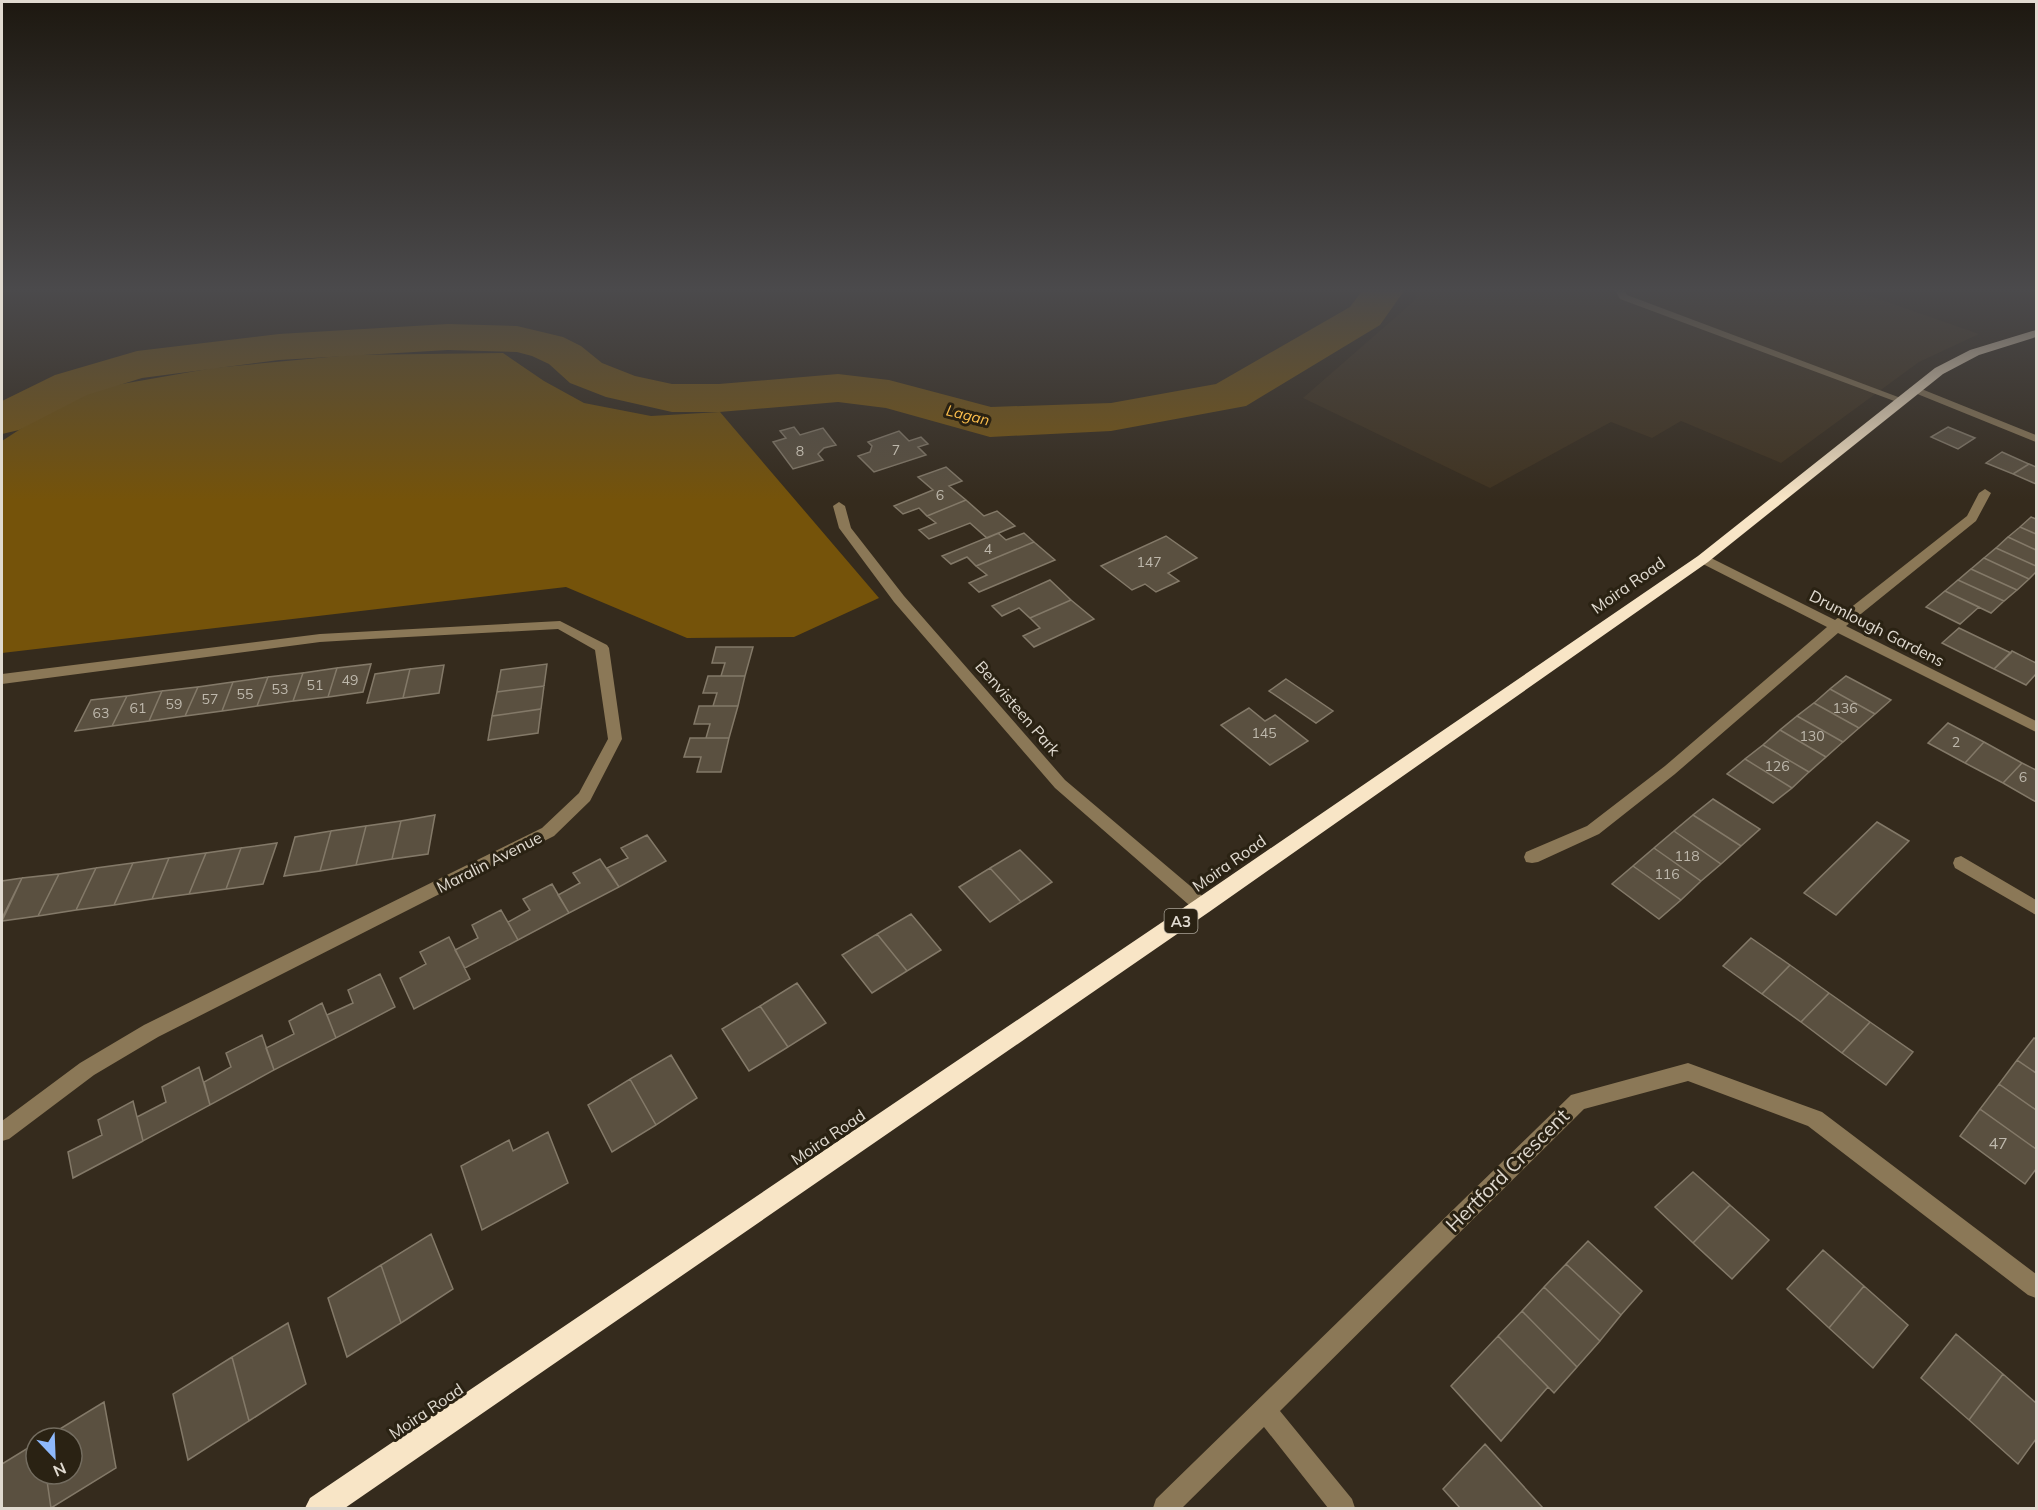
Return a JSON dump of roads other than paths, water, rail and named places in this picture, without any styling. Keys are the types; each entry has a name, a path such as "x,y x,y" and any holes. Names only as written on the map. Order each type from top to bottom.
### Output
{"highway":[{"name":"Moira Road","path":"320,1509 1202,906 1703,559 1907,394 1959,358"}],"street":[{"path":"1804,358 2037,439"},
{"path":"1532,857 1593,830 1670,770 1837,626 1972,518 1985,493"},
{"name":"Benvisteen Park","path":"839,506 845,528 899,599 1060,784 1202,906"},
{"name":"Drumlough Gardens","path":"1703,559 2037,727"},
{"name":"Maralin Avenue","path":"2,680 320,638 560,625 602,648 615,740 585,797 548,832 152,1031 87,1069 2,1132"},
{"path":"1961,863 2037,908"},
{"name":"Hertford Crescent","path":"1165,1509 1578,1101 1688,1072 1815,1119 2037,1287"},
{"path":"1264,1409 1343,1509"}],"waterway":[{"name":"Lagan","path":"2,420 71,385 137,365 189,358"},
{"name":"Lagan","path":"569,358 586,373 622,387 672,398 719,398 838,388 889,394 990,422 1111,417 1229,396 1295,358"}]}
